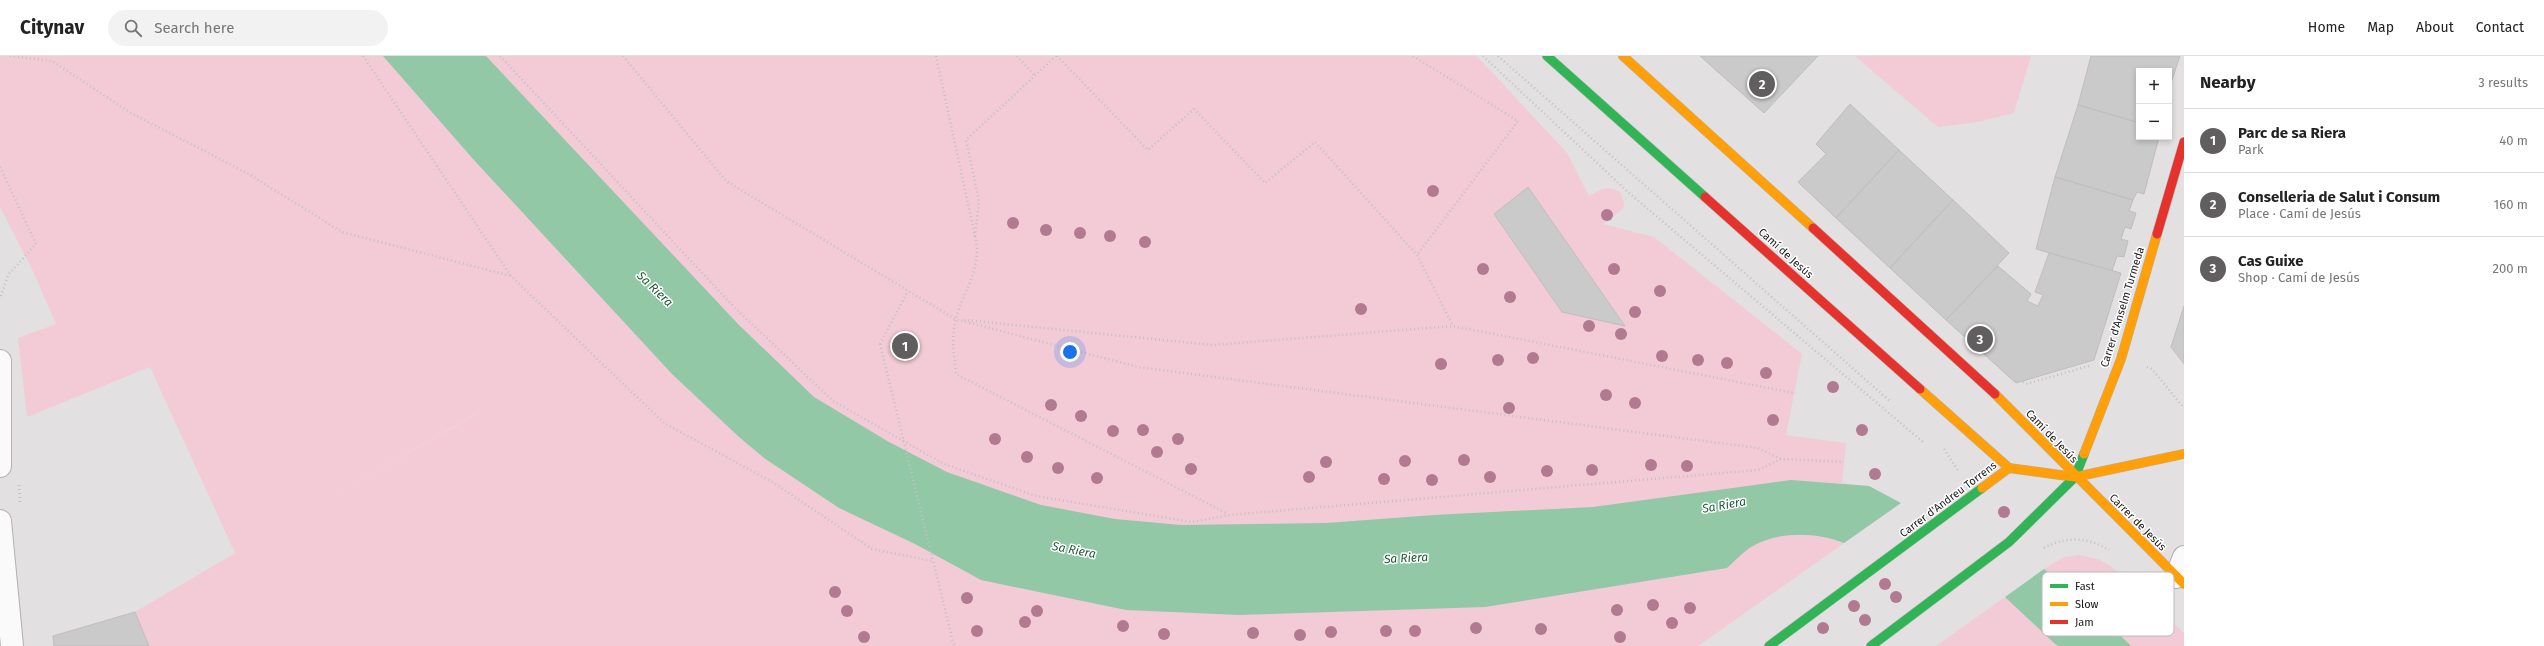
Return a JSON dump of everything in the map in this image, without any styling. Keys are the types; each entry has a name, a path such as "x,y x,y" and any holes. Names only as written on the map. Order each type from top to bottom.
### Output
{"main road":[{"name":"Camí de Jesús","path":"1547,56 2009,468"},
{"name":"Camí de Jesús","path":"1623,56 1993,393 2075,477"},
{"name":"Carrer d'Anselm Turmeda","path":"2075,477 2120,359 2184,142"},
{"path":"1871,646 1915,615 2009,542 2075,477 2184,454"},
{"name":"Carrer d'Andreu Torrens","path":"1769,646 1974,496 2009,468 2075,477"},
{"name":"Carrer de Jesús","path":"2075,477 2172,572"}],"street":[{"path":"0,361 0,466"},
{"path":"0,521 12,646"},
{"path":"2180,580 2184,557"}],"path":[{"path":"10,56 52,62 131,113 247,173 342,232 511,276"},
{"path":"363,56 511,276 664,423 774,483 872,550 933,561"},
{"path":"500,56 734,306 833,401 944,464 1036,496 1192,522 1229,515 1758,470 1781,459"},
{"path":"623,56 726,181 955,319 1138,368 1758,448 1781,459 1844,462"},
{"path":"936,56 978,247 976,265 955,319 953,342 956,374 1229,515"},
{"path":"1017,56 1035,76"},
{"path":"975,236 979,201 966,140 1056,56 1148,150 1194,109 1265,183 1314,142 1417,255 1453,326"},
{"path":"1413,56 1518,121 1417,255"},
{"path":"1483,56 1630,193 1923,442"},
{"path":"1498,56 1894,404"},
{"path":"0,167 36,244 8,275 0,299"},
{"path":"908,291 880,344 954,646"},
{"path":"955,319 1213,345 1453,326 1794,393"},
{"path":"1993,393 2011,374 2026,384 2094,364 2109,357 2152,369 2184,408"},
{"path":"1944,447 1964,427"},
{"path":"1939,444 1944,447 1974,496"},
{"path":"19,483 21,506"},
{"path":"2040,550 2056,542 2070,539 2100,544 2115,553"}],"shaded area":[{"path":"0,56 1477,56 1567,153 1589,196 1607,188 1620,192 1624,203 1623,209 1603,224 1654,237 1802,354 1786,435 1846,443 1842,483 1869,486 1901,503 1698,646 149,646 135,612 235,553 150,367 27,417 18,338 56,324 33,271 0,207","holes":["477,413 478,413 309,510"]},
{"path":"1855,56 2031,56 2014,113 1978,122 1938,127"},
{"path":"2079,555 2098,559 2117,572 2047,572 2044,569 2064,557"},
{"path":"2005,597 2042,631 2042,636 2047,636 2058,646 1936,646"},
{"path":"2174,624 2184,633 2184,646 2131,646 2120,636 2174,636"}],"water":[{"name":"Sa Riera","path":"383,56 486,56 739,325 814,397 889,442 947,472 1041,505 1115,519 1181,525 1326,523 1434,515 1593,507 1791,480 1869,486 1901,503 1844,543 1833,539 1810,535 1774,538 1753,546 1727,568 1485,607 1239,615 1126,610 981,580 915,544 839,508 764,458 739,437 672,374 473,159"},
{"path":"2044,569 2047,572 2042,572 2042,632 2005,597"},
{"path":"2047,636 2121,636 2131,646 2058,646"}],"building":[{"path":"1700,56 1818,56 1764,113"},
{"path":"2091,56 2180,56 2172,80 2172,68 2136,68 2136,122 2078,105"},
{"path":"1850,104 1899,150 1836,218 1798,182 1826,154 1816,144"},
{"path":"2078,105 2136,122 2136,140 2158,140 2144,194 2137,192 2133,200 2055,177"},
{"path":"1899,150 1953,200 1890,268 1836,218"},
{"path":"2055,177 2133,200 2129,211 2136,213 2131,229 2125,227 2121,239 2128,241 2124,257 2117,256 2112,271 2036,249"},
{"path":"1528,187 1625,326 1562,312 1494,214"},
{"path":"1953,200 2009,253 1946,320 1890,268"},
{"path":"2049,253 2121,273 2094,360 2016,383 1946,320 1998,266 2031,294 2027,301 2038,306 2043,295 2035,292"},
{"path":"2184,306 2184,364 2171,347"},
{"path":"135,612 149,646 54,646 53,636"}],"traffic: fast":[{"path":"1547,56 1705,197"},
{"path":"1871,646 2009,542 2075,477 2084,454"},
{"path":"1769,646 1982,488"}],"traffic: slow":[{"path":"1623,56 1813,228"},
{"path":"2084,454 2121,359 2157,234"},
{"path":"1920,389 2009,468"},
{"path":"1995,394 2172,572"},
{"path":"1982,488 2009,468 2075,477 2184,454"},
{"path":"2174,574 2184,584"}],"traffic: jam":[{"path":"2157,234 2184,142"},
{"path":"1705,197 1920,389"},
{"path":"1813,228 1995,394"}],"place":[{"name":"Conselleria de Salut i Consum","path":"1762,84"},
{"name":"Cas Guixe","path":"1980,339"},
{"name":"Parc de sa Riera","path":"905,346"}]}
